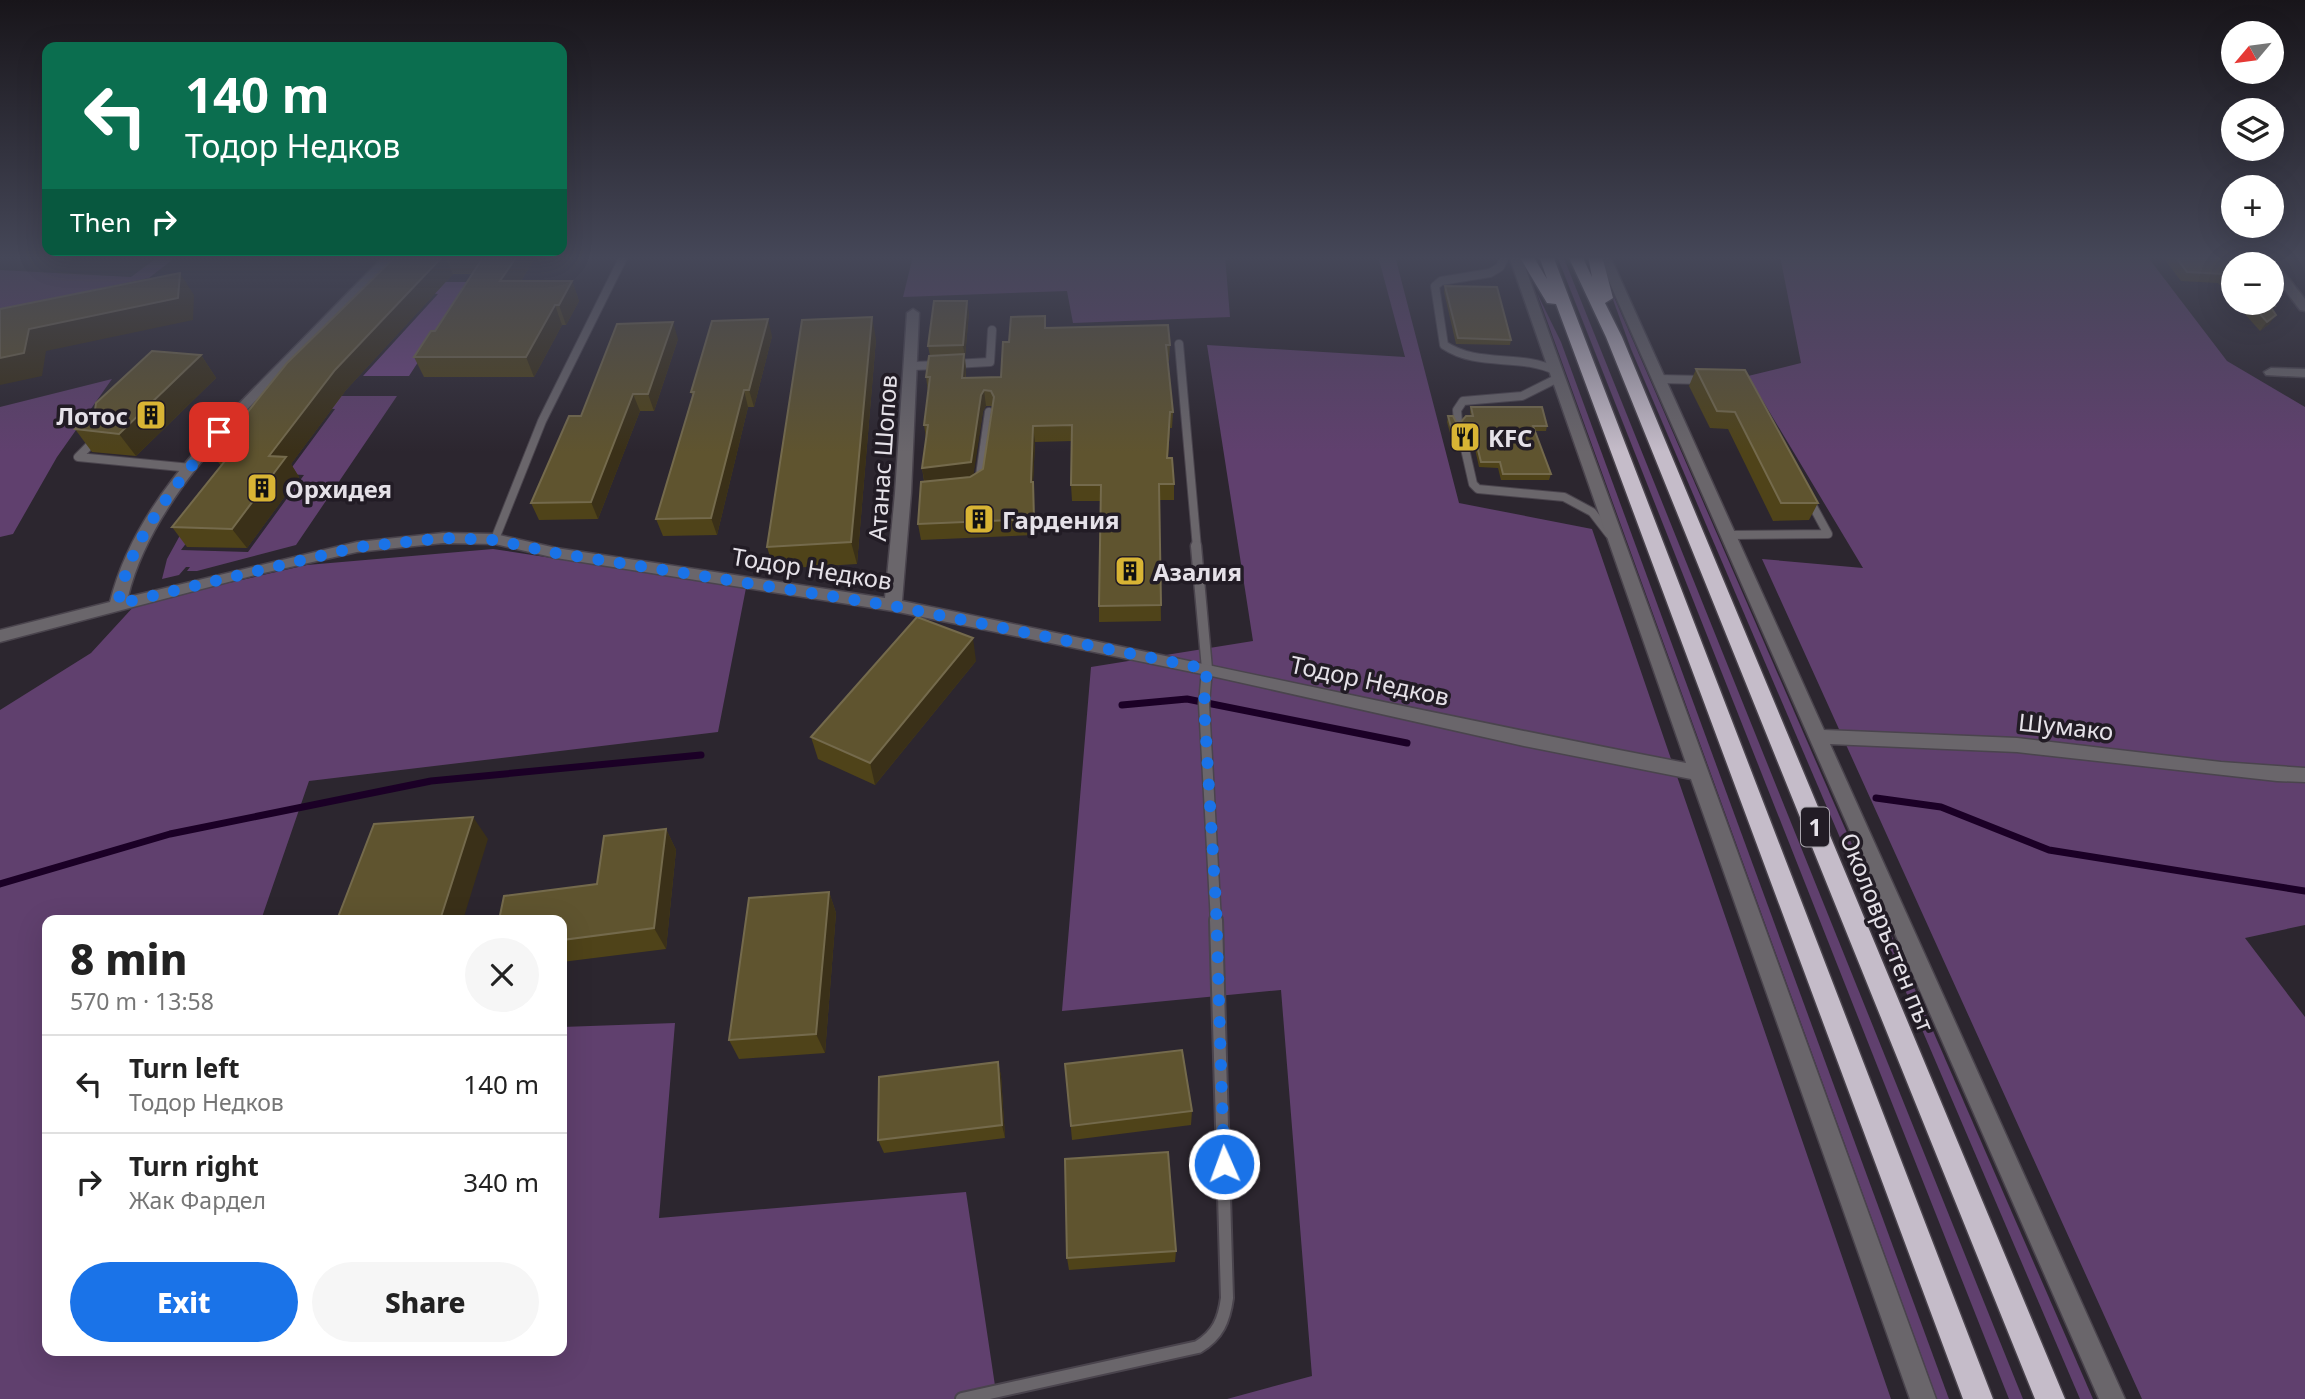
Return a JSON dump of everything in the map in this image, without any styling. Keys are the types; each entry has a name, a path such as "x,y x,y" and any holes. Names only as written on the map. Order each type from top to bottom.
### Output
{"highway":[{"path":"1564,321 1581,350"},
{"name":"1","path":"1570,321 1978,1399"},
{"name":"Околовръстен път","path":"1606,321 2050,1399"},
{"path":"1610,321 1614,337"}],"street":[{"path":"118,604 121,584 133,556 158,513 191,468 219,432 327,321"},
{"name":"Атанас Шопов","path":"893,606 910,493 913,321"},
{"path":"1538,321 1923,1399"},
{"path":"1634,321 2112,1399"},
{"path":"2271,372 2305,373"},
{"name":"Тодор Недков","path":"0,636 118,604 358,547 430,539 495,540 556,553 893,606 1699,773"},
{"name":"Шумако","path":"1820,737 1979,742 2083,751 2218,770 2305,775"}],"lane":[{"path":"495,540 542,421 592,321"},
{"path":"1440,321 1444,345 1451,351 1465,356 1532,359 1557,375 1530,396 1512,400 1463,401 1459,403 1456,414 1458,422"},
{"path":"912,366 990,362 992,330"},
{"path":"962,1399 1198,1348 1221,1330 1227,1298 1227,1270 1216,916 1204,714 1207,669 1180,344"},
{"path":"1659,379 1707,380"},
{"path":"972,486 979,482 982,475 989,412"},
{"path":"107,428 78,457 191,468"},
{"path":"1463,440 1474,484 1478,489 1564,497 1592,512 1616,544"},
{"path":"1729,535 1828,534 1802,487"}],"shaded area":[{"path":"413,321 445,321 409,376 363,376"},
{"path":"1073,321 1118,321 1073,323"},
{"path":"1395,321 1412,321 1459,503 1592,529 1891,1399 1227,1399 1312,1376 1281,990 1062,1011 1091,667 1253,641 1207,345 1405,357"},
{"path":"1547,321 1551,321 1561,342 1949,1399 1937,1399"},
{"path":"1583,321 1589,321 2023,1399 2009,1399"},
{"path":"1621,321 1625,321 2093,1399 2080,1399"},
{"path":"1793,321 2197,321 2227,361 2305,407 2305,925 2245,938 2305,1017 2305,1399 2142,1399 1762,559 1863,568 1748,376 1801,363"},
{"path":"112,379 57,457 13,534 0,537 0,407"},
{"path":"321,396 397,396 296,545 197,571 187,571 190,567 186,567 179,575 162,579 167,559 184,528 210,512 181,550 248,552 304,475 287,474 335,409 315,408"},
{"path":"493,549 746,588 718,732 309,781 263,915 42,915 42,1356 567,1356 567,1027 675,1023 659,1218 966,1192 997,1399 0,1399 0,710 91,653 136,604 307,565"}],"building":[{"path":"0,321 66,321 29,329 24,353 0,358"},
{"path":"329,321 381,321 335,370 269,456 286,457 232,529 172,527 229,456 213,455 287,363"},
{"path":"441,321 546,321 526,357 414,357 431,331 435,331"},
{"path":"712,321 767,321 749,390 744,390 711,518 656,519 694,392 691,392"},
{"path":"802,321 872,321 851,542 767,547"},
{"path":"931,321 965,321 963,345 928,346"},
{"path":"1011,321 1045,321 1045,328 1168,325 1170,345 1166,345 1173,412 1170,412 1167,458 1172,458 1174,484 1159,484 1161,605 1099,606 1101,485 1071,485 1072,425 1033,426 1031,482 1034,519 918,524 921,482 970,477 983,469 994,397 991,391 984,390 981,395 971,462 922,468 928,425 924,425 930,377 926,377 929,356 964,354 962,378 1001,377 1003,342 1009,342"},
{"path":"1454,321 1506,321 1511,340 1458,338"},
{"path":"673,322 648,394 633,394 591,502 531,503 569,416 581,416 617,324"},
{"path":"152,351 201,355 119,434 75,429 95,410 96,403"},
{"path":"1696,369 1745,370 1818,503 1781,503 1735,412 1717,411"},
{"path":"1471,407 1542,407 1547,426 1533,426 1551,474 1503,474 1500,462 1481,462 1474,434 1464,428 1458,434 1453,434 1448,416 1453,416 1456,422 1460,423 1466,416 1473,416"},
{"path":"917,617 973,638 870,763 811,737"},
{"path":"473,817 442,915 339,915 374,824"},
{"path":"666,829 654,928 567,939 567,915 500,915 504,896 597,884 604,836"},
{"path":"829,892 816,1034 729,1040 749,898"},
{"path":"1182,1050 1192,1111 1071,1126 1065,1064"},
{"path":"998,1062 1002,1125 878,1140 879,1077"},
{"path":"1168,1152 1176,1251 1067,1258 1065,1159"}],"waterway":[{"path":"1122,705 1187,699 1407,743"},
{"path":"0,884 170,834 431,781 701,755"},
{"path":"1876,798 1941,807 2049,850 2305,891"}],"place":[{"name":"Лотос","path":"151,415"},
{"name":"KFC","path":"1465,437"},
{"name":"Орхидея","path":"262,488"},
{"name":"Гардения","path":"979,519"},
{"name":"Азалия","path":"1130,571"}],"route":[{"path":"219,432 176,487 145,533 128,564 118,604 358,547 443,538 495,540 556,553 893,606 1207,669 1204,704 1216,905 1224,1164"}]}
